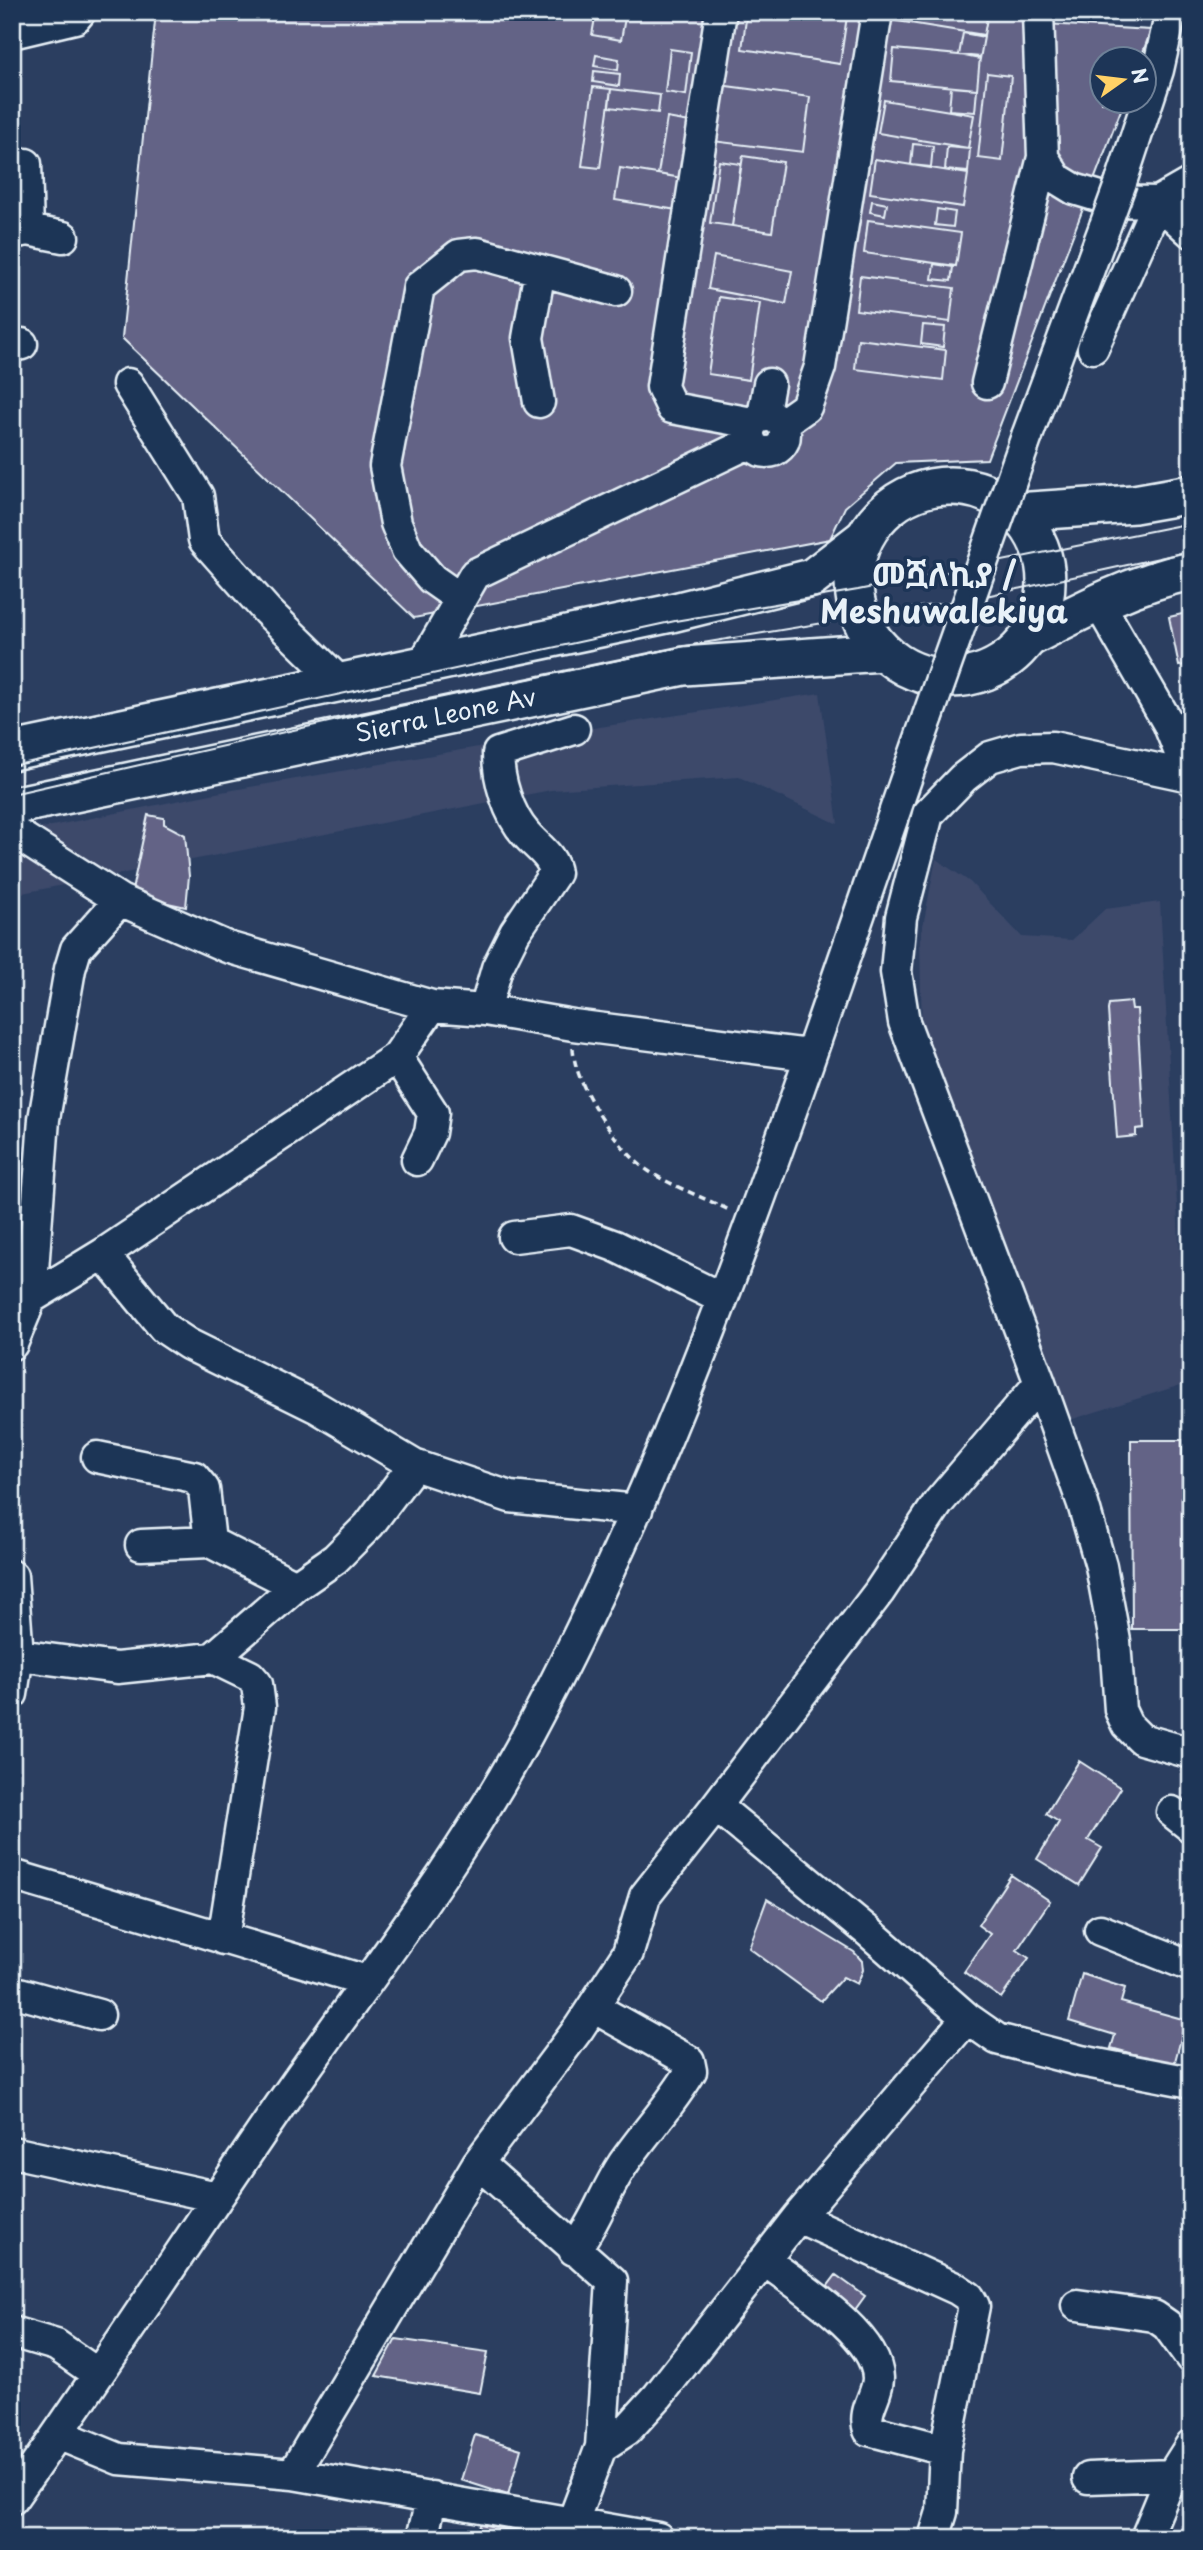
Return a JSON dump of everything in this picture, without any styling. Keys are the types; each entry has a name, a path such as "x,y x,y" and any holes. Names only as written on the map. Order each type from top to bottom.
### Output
{"main road":[{"path":"15,744 340,682 667,614 812,578 864,538 886,510 896,503 916,491 951,485 986,492 1016,512 1036,539 1046,572 1044,606 1030,637"},
{"path":"1016,512 1134,504 1191,494"},
{"path":"864,538 855,567 855,598 864,627 882,652 918,674 960,679 1000,666 1030,637 1098,602 1157,578 1191,571"},
{"name":"Sierra Leone Av","path":"12,806 684,666 882,652"}],"street":[{"path":"12,33 75,18 80,12"},
{"path":"721,12 662,387 672,408 762,426"},
{"path":"423,664 475,574 762,426 806,407 820,367 877,12"},
{"path":"987,383 1043,157 1038,12"},
{"path":"12,2499 217,2197 454,1859 529,1733 637,1510 750,1220 1027,436 1121,182 1158,70 1171,12"},
{"path":"1043,157 1056,178 1074,189 1114,201 1158,202 1191,183"},
{"path":"26,164 20,232 63,237"},
{"path":"1158,202 1191,232"},
{"path":"1093,348 1158,202"},
{"path":"459,598 432,579 407,550 396,523 384,466 419,287 459,255 477,253 616,291"},
{"path":"539,402 527,338 540,270"},
{"path":"128,384 198,496 204,540 267,611 340,682"},
{"path":"762,426 769,384"},
{"path":"1098,602 1168,723 1190,778"},
{"path":"485,1010 497,968 515,932 555,873 554,863 524,832 511,809 498,769 498,753 574,729"},
{"path":"1190,778 1053,747 1021,748 990,757 963,778 928,814 901,917 896,972 904,1022 1083,1504 1101,1566 1115,1641 1120,1710 1127,1725 1142,1739 1191,1753"},
{"path":"12,831 120,900 227,947 432,1006 485,1010 573,1025 809,1055"},
{"path":"12,1344 31,1298 44,1119 70,969 76,949 120,900"},
{"path":"31,1298 103,1254 397,1057 432,1006"},
{"path":"397,1057 433,1113 430,1133 417,1160"},
{"path":"514,1237 571,1230 615,1246 721,1298"},
{"path":"103,1254 164,1328 188,1344 318,1408 414,1465 510,1497 637,1510"},
{"path":"293,2474 478,2163 593,2007 628,1953 645,1896 879,1592 938,1503 1040,1383"},
{"path":"97,1457 194,1477 200,1481 204,1489 209,1542"},
{"path":"213,1658 296,1586 335,1559 369,1525 414,1465"},
{"path":"141,1545 209,1542 296,1586"},
{"path":"12,1576 18,1655 12,1694"},
{"path":"18,1655 117,1668 213,1658 250,1676 260,1693 223,1939"},
{"path":"716,1806 870,1933 967,2018 997,2039 1191,2082"},
{"path":"12,1875 367,1981"},
{"path":"1100,1930 1191,1966"},
{"path":"12,1990 99,2015"},
{"path":"573,2250 593,2225 621,2166 673,2102 691,2071 689,2061 679,2054 593,2007"},
{"path":"601,2447 627,2430 659,2396 798,2217 967,2018"},
{"path":"12,2152 217,2197"},
{"path":"478,2163 573,2250 607,2273 612,2281 601,2447 559,2527"},
{"path":"798,2217 969,2297 974,2306 945,2450 942,2512 934,2538"},
{"path":"764,2260 817,2300 869,2348 878,2379 867,2412 869,2430 945,2450"},
{"path":"1077,2305 1154,2316 1167,2325 1191,2358"},
{"path":"12,2332 56,2345 96,2373"},
{"path":"58,2434 118,2459 293,2474 432,2497 559,2527 658,2538"},
{"path":"1146,2538 1172,2475 1191,2445"},
{"path":"1088,2479 1172,2475"},
{"path":"422,2538 432,2497"}],"path":[{"path":"573,1025 573,1062 608,1128 639,1165 750,1220"}],"shaded area":[{"path":"820,693 838,824 739,777 551,790 12,895 12,834 216,793 535,737"},
{"path":"936,859 970,882 1022,937 1072,940 1105,909 1160,902 1187,1383 1070,1420 996,1242 922,1039 920,941"}],"building":[{"path":"156,12 1026,12 1028,23 1151,30 1145,46 1088,46 1088,116 1119,116 987,459 896,463 845,507 830,539 414,618 122,338"},
{"path":"596,12 626,12 621,40 592,35"},
{"path":"747,12 826,12 847,16 840,64 742,49"},
{"path":"898,12 988,12 984,35 897,21"},
{"path":"963,33 984,37 980,59 959,55"},
{"path":"670,49 691,52 686,95 665,92"},
{"path":"894,49 980,57 977,89 891,81"},
{"path":"596,55 619,59 618,70 594,66"},
{"path":"594,71 620,74 619,86 593,82"},
{"path":"987,73 1011,76 1002,161 978,158"},
{"path":"719,85 810,97 803,152 712,141"},
{"path":"593,87 611,89 600,168 582,166"},
{"path":"951,87 977,89 975,112 949,110"},
{"path":"611,89 660,95 658,113 609,107"},
{"path":"884,100 974,115 968,148 878,133"},
{"path":"667,118 690,122 682,178 658,174"},
{"path":"913,144 933,146 931,167 911,165"},
{"path":"947,147 970,149 968,172 945,170"},
{"path":"743,156 783,162 772,232 732,226"},
{"path":"875,159 968,174 963,207 870,193"},
{"path":"719,161 741,164 732,226 710,223"},
{"path":"620,168 682,178 677,210 615,200"},
{"path":"872,201 887,204 885,215 870,212"},
{"path":"937,209 955,212 953,227 935,225"},
{"path":"868,220 961,233 956,266 864,253"},
{"path":"714,256 792,271 786,304 708,289"},
{"path":"934,264 953,267 951,281 932,279"},
{"path":"860,276 954,288 950,322 856,310"},
{"path":"719,297 760,303 749,380 708,374"},
{"path":"923,325 945,327 943,347 921,344"},
{"path":"858,339 946,350 943,380 855,369"},
{"path":"1191,612 1191,664 1179,666 1169,617"},
{"path":"148,815 164,818 164,824 185,835 189,876 186,907 131,895"},
{"path":"1131,1002 1132,1009 1137,1009 1144,1128 1136,1129 1136,1136 1117,1138 1108,1010 1109,1004"},
{"path":"1131,1440 1182,1440 1182,1629 1132,1629"},
{"path":"1079,1761 1121,1788 1088,1840 1102,1848 1079,1885 1037,1859 1059,1822 1046,1814"},
{"path":"1011,1875 1050,1901 1017,1950 1029,1958 1001,1998 964,1972 990,1934 978,1925"},
{"path":"767,1899 854,1952 862,1961 863,1970 857,1984 843,1977 821,2001 749,1948"},
{"path":"1082,1974 1125,1988 1121,2002 1186,2020 1174,2065 1111,2048 1115,2035 1069,2021"},
{"path":"836,2275 865,2296 846,2322 817,2300"},
{"path":"396,2339 488,2352 480,2393 376,2376"},
{"path":"475,2435 521,2449 508,2495 461,2480"},
{"path":"480,2524 534,2535 533,2538 478,2538"}],"tram line":[{"path":"12,766 675,621 858,590 1191,523"},
{"path":"12,794 386,709 685,646 986,596 1191,551"}],"district":[{"name":"መሿለኪያ / Meshuwalekiya","path":"944,594"}]}
